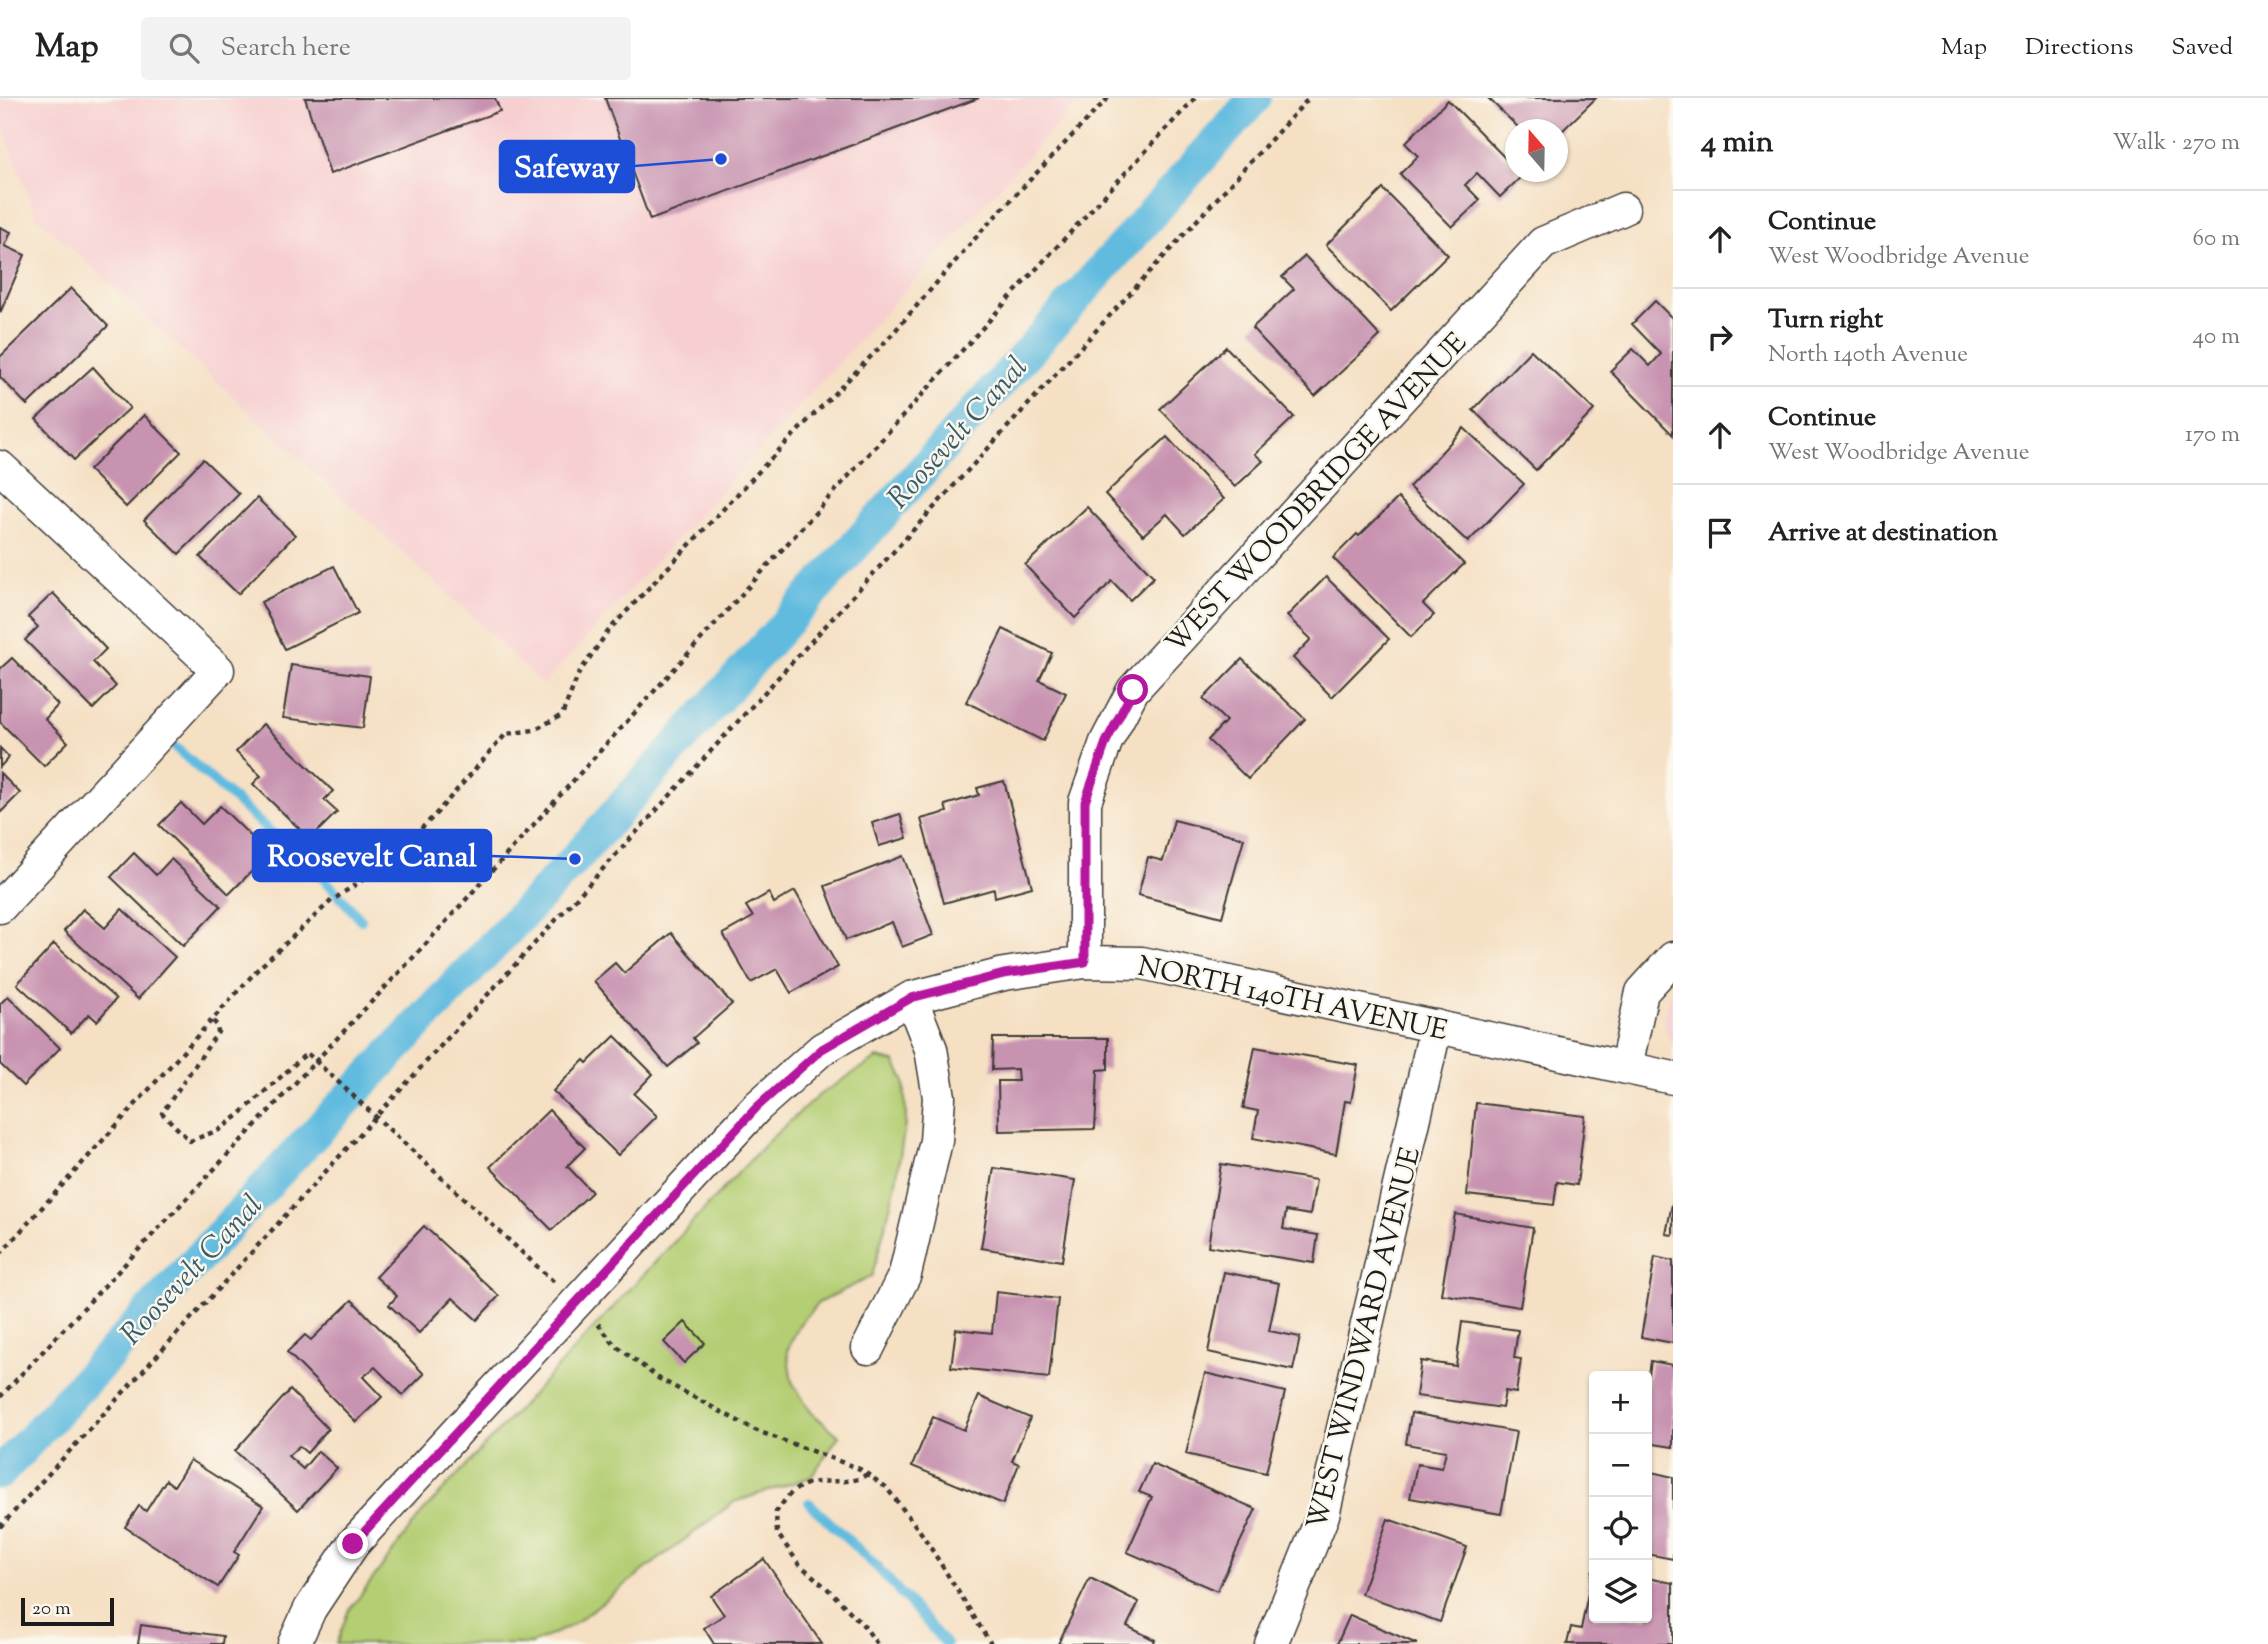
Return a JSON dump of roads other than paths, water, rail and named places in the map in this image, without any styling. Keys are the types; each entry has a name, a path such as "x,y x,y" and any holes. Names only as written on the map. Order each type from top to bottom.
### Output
{"street":[{"name":"WEST WOODBRIDGE AVENUE","path":"1085,962 1085,802 1106,742 1133,690 1544,243 1623,209"},
{"path":"0,467 218,670 0,907"},
{"path":"1626,1067 1642,992 1673,958"},
{"name":"NORTH 140TH AVENUE","path":"911,998 1004,974 1085,962 1142,963 1673,1078"},
{"path":"293,1644 310,1609 353,1544 757,1107 822,1049 911,998 931,1048 939,1097 936,1141 905,1274 868,1348"},
{"name":"WEST WINDWARD AVENUE","path":"1271,1644 1323,1515 1436,1026"}],"waterway":[{"name":"Roosevelt Canal","path":"0,1473 285,1165 575,859 1255,98"},
{"path":"176,748 327,882 361,920"},
{"path":"809,1503 878,1568 946,1644"}],"place":[{"name":"Safeway","path":"721,159"},
{"name":"Roosevelt Canal","path":"575,859"}]}
